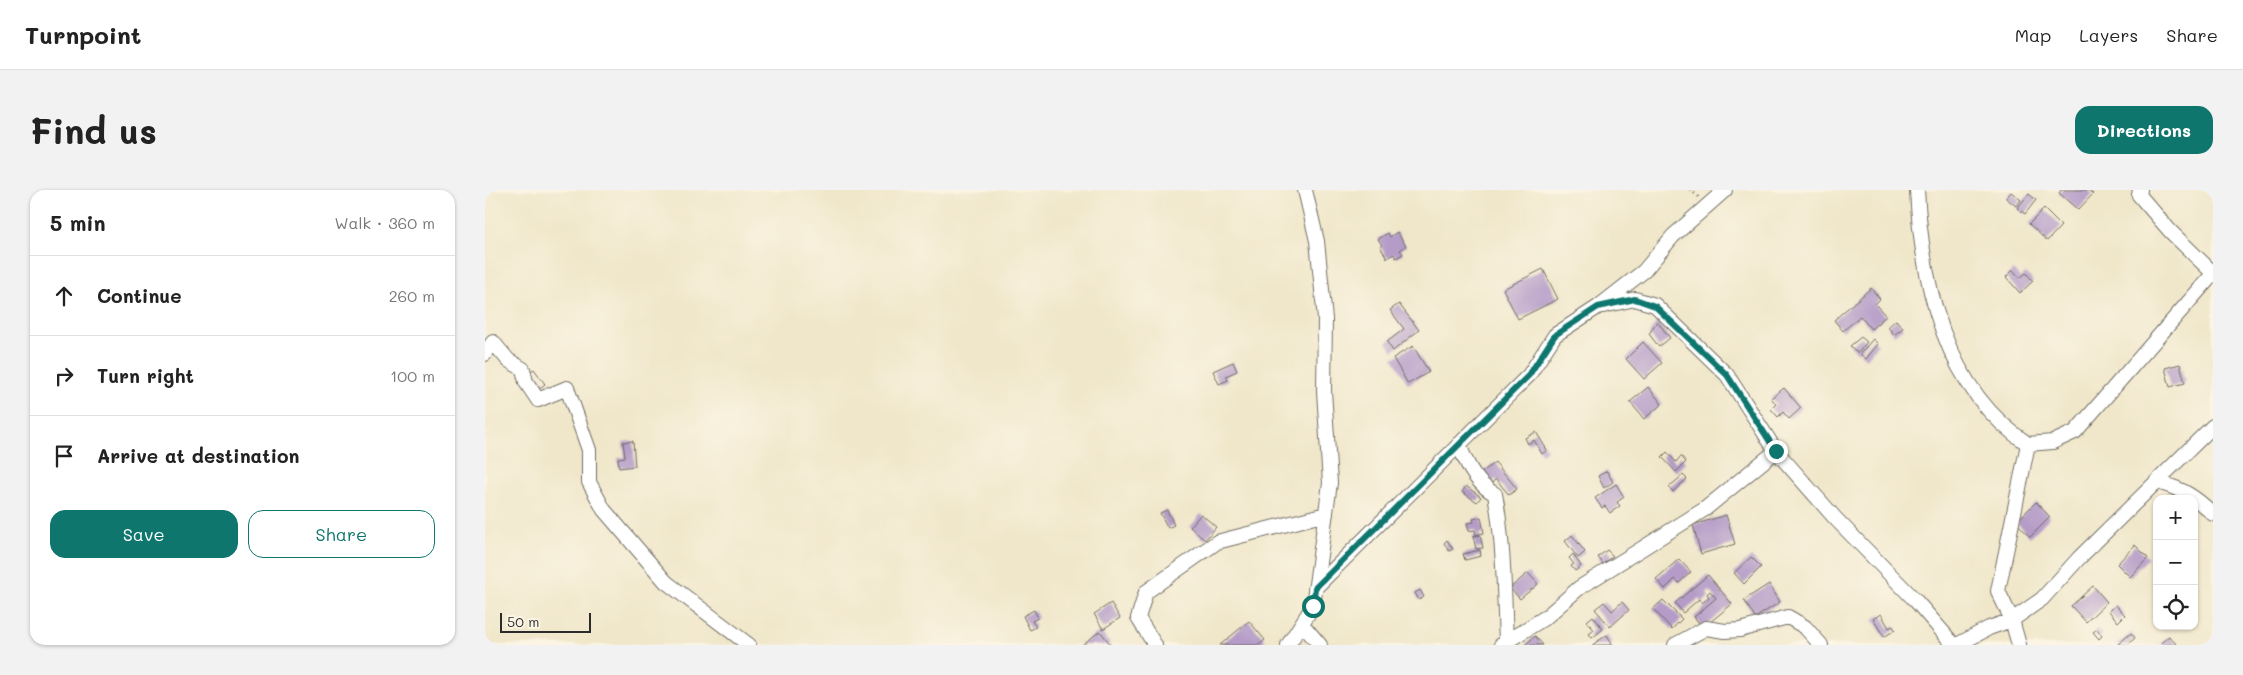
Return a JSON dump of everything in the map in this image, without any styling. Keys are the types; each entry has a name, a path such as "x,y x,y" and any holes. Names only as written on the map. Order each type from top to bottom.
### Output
{"street":[{"path":"1288,645 1313,606 1330,483 1323,391 1325,319 1317,241 1305,190"},
{"path":"1315,588 1529,375 1555,335 1598,307 1644,271 1673,236 1725,190"},
{"path":"1917,190 1923,254 1929,288 1945,341 1983,404 2008,431 2028,444 2053,442 2075,432 2213,274 2170,231 2136,192"},
{"path":"1598,307 1635,299 1655,306 1727,375 1776,451 1835,518 1916,601 1955,645 1989,628 2012,620 2042,599 2079,558 2213,426"},
{"path":"485,354 493,342 508,360 523,369 526,382 539,400 567,388 589,450 589,482 604,510 666,582 749,645"},
{"path":"1459,444 1466,463 1483,488 1495,494 1501,529 1505,644"},
{"path":"2019,645 2012,620 1998,591 2028,444"},
{"path":"1505,644 1546,617 1579,588 1705,509 1776,451"},
{"path":"2158,482 2183,490 2194,496 2213,514"},
{"path":"1155,645 1138,618 1146,592 1217,542 1326,514"},
{"path":"1675,645 1706,628 1725,631 1740,630 1788,617 1805,628 1821,645"},
{"path":"1302,624 1320,645"}],"building":[{"path":"2061,190 2088,190 2093,194 2078,210 2059,193"},
{"path":"2011,192 2021,200 2016,206 2006,198"},
{"path":"2029,194 2036,200 2025,214 2017,208"},
{"path":"2044,209 2061,226 2047,241 2029,224"},
{"path":"1397,232 1406,246 1400,250 1403,254 1396,258 1394,254 1387,258 1378,239 1388,233 1390,237"},
{"path":"1543,269 1558,299 1518,319 1503,289"},
{"path":"2013,270 2020,278 2026,273 2033,281 2020,293 2006,277"},
{"path":"1871,288 1880,299 1875,304 1886,316 1871,329 1860,316 1843,331 1834,320"},
{"path":"1399,304 1419,330 1393,351 1387,342 1404,329 1390,310"},
{"path":"1896,320 1903,328 1894,335 1888,327"},
{"path":"1657,321 1670,338 1659,347 1649,334"},
{"path":"1861,337 1867,342 1858,353 1850,346"},
{"path":"1873,339 1878,344 1866,359 1860,354"},
{"path":"1643,342 1662,363 1644,379 1626,359"},
{"path":"1413,346 1429,372 1408,384 1393,358"},
{"path":"1233,362 1237,371 1226,376 1228,380 1219,384 1213,371"},
{"path":"2180,364 2185,383 2170,387 2165,368"},
{"path":"534,369 545,384 538,390 526,374"},
{"path":"1648,387 1662,404 1644,419 1630,402"},
{"path":"1784,388 1801,408 1789,419 1783,412 1778,417 1771,409 1776,404 1771,398"},
{"path":"1536,432 1547,450 1542,454 1534,440 1528,444 1525,438"},
{"path":"633,441 635,466 619,468 618,458 625,457 623,442"},
{"path":"1667,452 1676,462 1681,456 1686,462 1676,472 1662,457"},
{"path":"1495,462 1517,489 1509,495 1496,479 1489,485 1480,474"},
{"path":"1607,471 1613,482 1604,488 1598,476"},
{"path":"1683,475 1687,479 1673,492 1669,487"},
{"path":"1616,484 1624,497 1617,502 1620,506 1610,513 1605,506 1602,508 1595,498"},
{"path":"1466,486 1481,497 1477,502 1462,492"},
{"path":"2036,502 2050,517 2030,537 2016,522"},
{"path":"1167,510 1174,525 1168,528 1160,513"},
{"path":"1201,514 1216,527 1205,540 1190,527"},
{"path":"1726,515 1735,544 1701,554 1693,525"},
{"path":"1481,517 1484,533 1476,535 1475,530 1469,531 1467,523 1474,522 1473,519"},
{"path":"1480,535 1483,548 1476,549 1473,536"},
{"path":"1572,535 1585,552 1578,558 1565,541"},
{"path":"1447,540 1453,549 1449,551 1444,543"},
{"path":"2135,545 2148,558 2130,577 2117,564"},
{"path":"1480,550 1481,556 1465,560 1463,554"},
{"path":"1607,550 1613,556 1603,564 1598,557"},
{"path":"1573,554 1581,566 1575,571 1571,566 1574,564 1569,558"},
{"path":"1751,557 1761,567 1744,584 1734,573"},
{"path":"1679,559 1691,572 1679,583 1675,579 1665,589 1656,579"},
{"path":"1528,573 1538,584 1520,599 1510,588"},
{"path":"1708,575 1732,604 1703,628 1694,617 1716,598 1710,591 1707,594 1709,597 1702,603 1699,599 1683,613 1675,603"},
{"path":"1769,584 1780,602 1755,618 1744,600"},
{"path":"2093,586 2107,602 2086,622 2071,606"},
{"path":"1420,590 1424,597 1419,600 1415,593"},
{"path":"1663,600 1682,619 1672,629 1653,609"},
{"path":"1604,602 1612,611 1622,602 1629,610 1610,627 1595,609"},
{"path":"1111,603 1120,618 1103,629 1094,614"},
{"path":"2116,605 2125,615 2118,622 2109,611"},
{"path":"1034,610 1038,618 1032,621 1036,627 1030,630 1023,616"},
{"path":"1881,614 1889,628 1893,626 1895,630 1884,637 1873,619"},
{"path":"1593,616 1603,629 1592,638 1589,634 1594,630 1587,621"},
{"path":"1249,621 1265,640 1259,645 1220,645"},
{"path":"2097,629 2102,636 2099,639 2093,632"},
{"path":"1100,631 1111,645 1082,645"},
{"path":"2131,633 2135,638 2127,645 2117,645"},
{"path":"1607,635 1613,645 1592,645"},
{"path":"1535,636 1543,645 1525,645"},
{"path":"2169,636 2177,645 2163,645 2161,643"}],"route":[{"path":"1313,606 1315,588 1529,375 1555,335 1598,307 1635,299 1655,306 1727,375 1776,451"}]}
